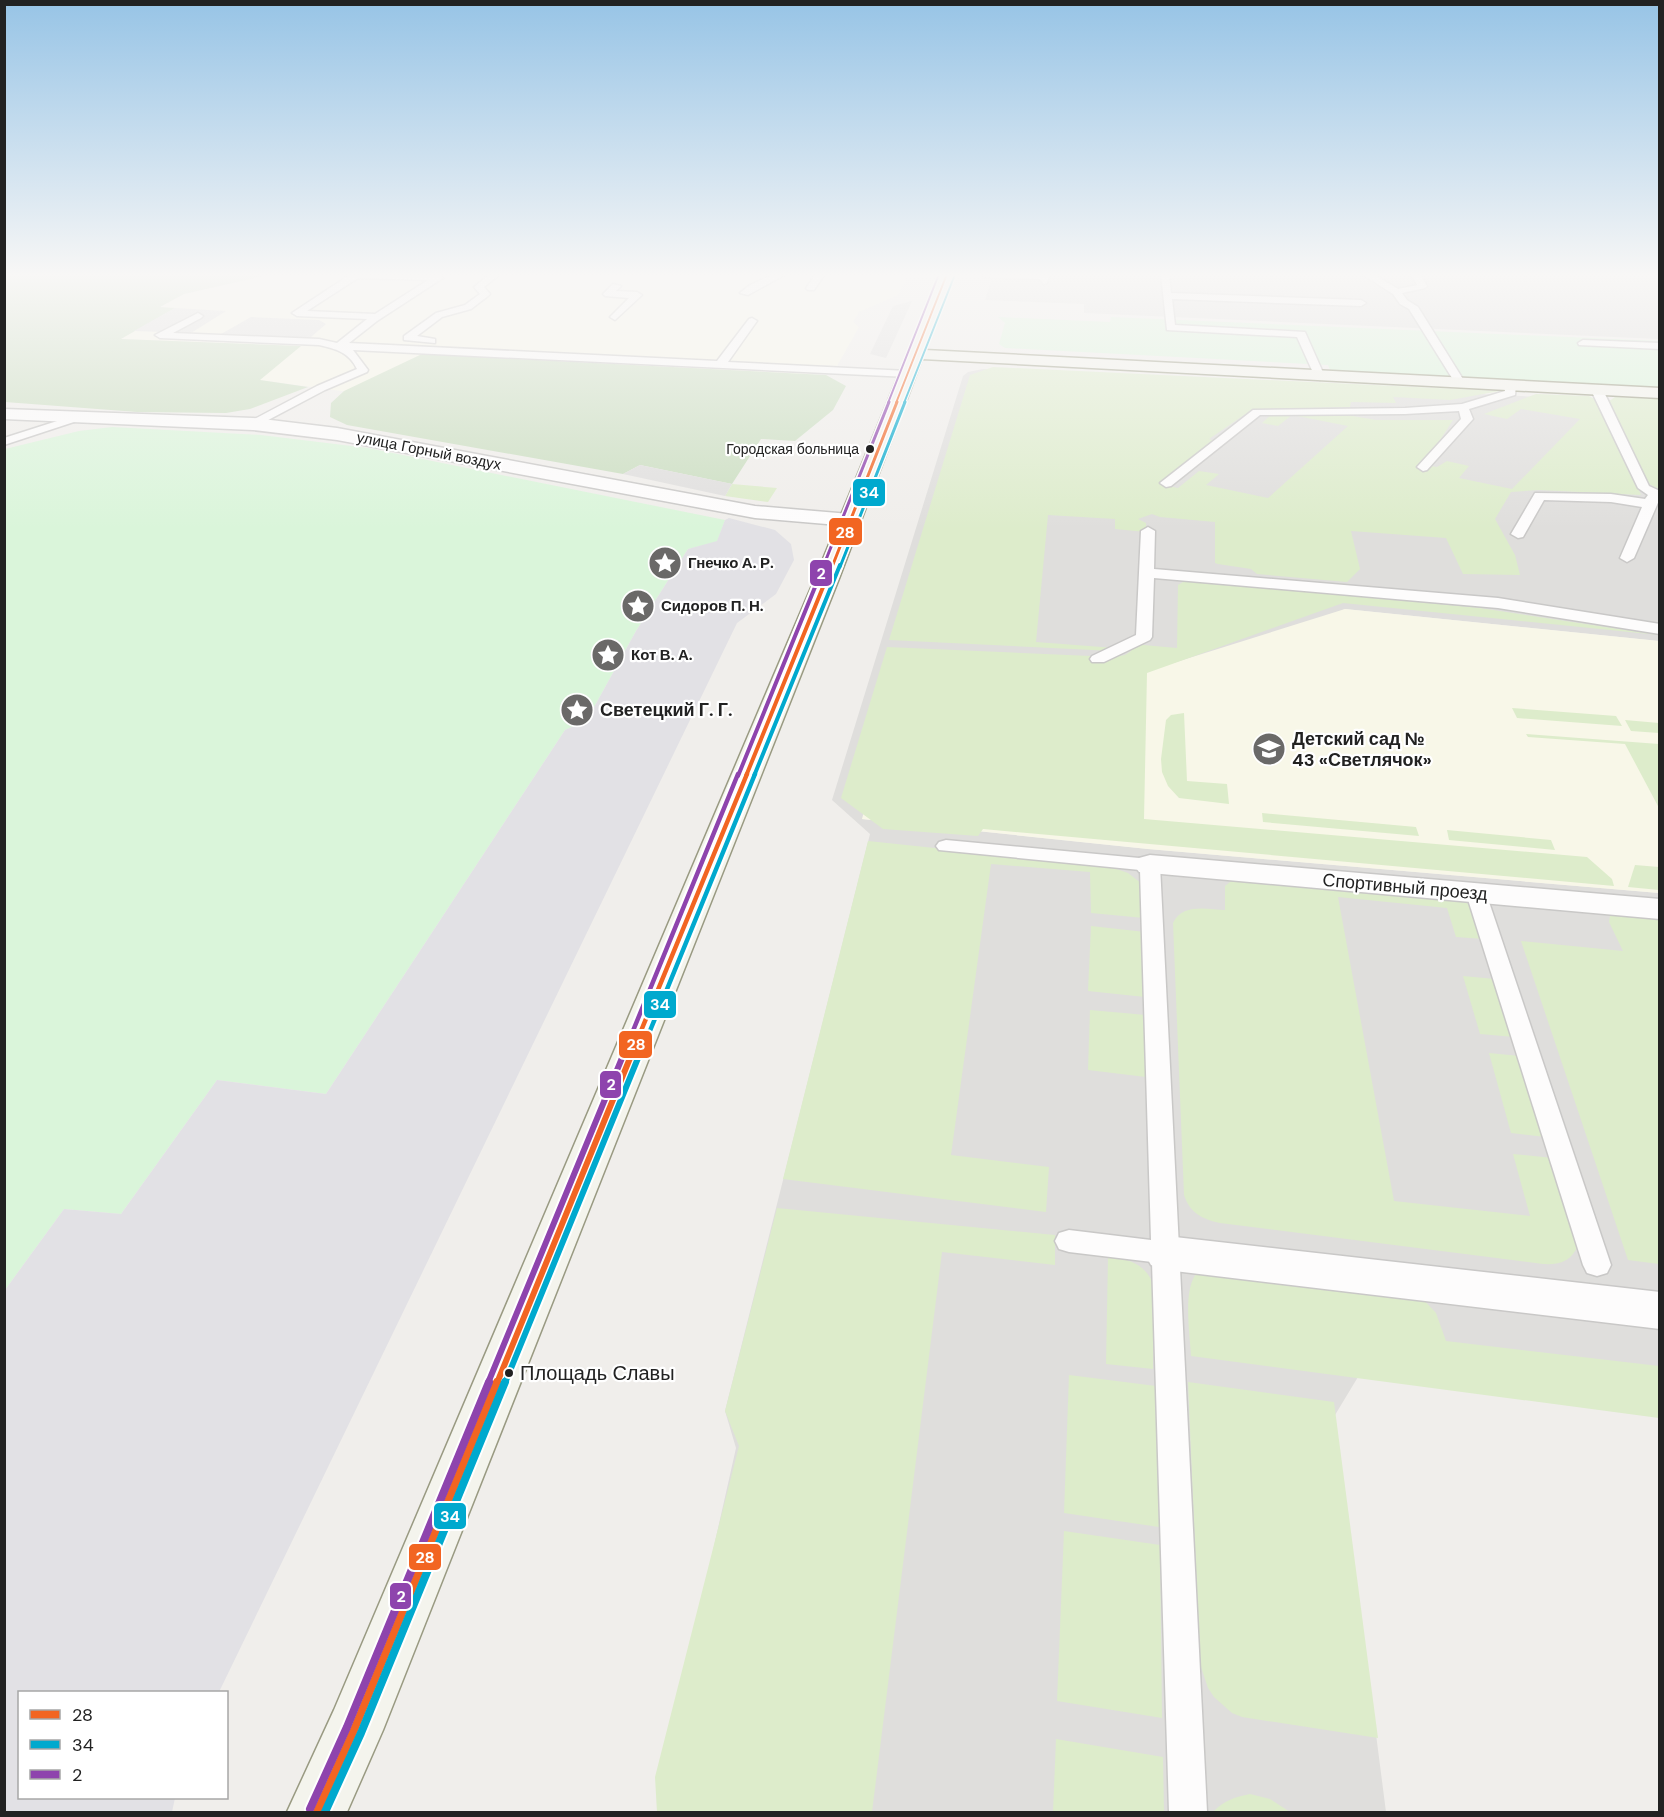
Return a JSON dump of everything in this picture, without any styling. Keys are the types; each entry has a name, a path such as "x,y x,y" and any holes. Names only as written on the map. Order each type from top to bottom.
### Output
{"main road":[{"path":"317,1812 354,1730 914,359"},
{"path":"912,364 1320,377 1659,393"}],"street":[{"name":"улица Горный воздух","path":"4,414 253,424 396,444 602,485 770,515 850,520"},
{"name":"Спортивный проезд","path":"1150,864 1659,909"},
{"path":"1166,1253 1659,1311"}],"lane":[{"path":"253,424 321,388 363,370 358,359"},
{"path":"584,359 720,365 912,364"},
{"path":"602,359 607,360"},
{"path":"720,365 725,359"},
{"path":"1312,359 1320,377"},
{"path":"1445,359 1461,384"},
{"path":"1166,483 1257,412 1405,411 1463,407 1511,393 1510,386"},
{"path":"1597,390 1644,488 1655,497"},
{"path":"1423,467 1467,419 1463,407"},
{"path":"4,442 76,418"},
{"path":"1518,534 1540,496 1655,497"},
{"path":"1627,558 1655,497"},
{"path":"1098,659 1144,637 1148,531"},
{"path":"1148,573 1498,603 1659,629"},
{"path":"946,846 1150,864 1188,1812"},
{"path":"1476,893 1597,1265"},
{"path":"1070,1241 1166,1253"}],"shaded area":[{"path":"285,359 841,359 837,366 817,365 791,407 739,444 259,380"},
{"path":"983,369 1659,403 1659,641 1345,609 862,819 1148,849 1659,893 1659,1370 1384,1334 1335,1415 1386,1812 701,1812 675,1720 736,1448 725,1411 870,834 832,800 963,376 968,372"},
{"path":"640,465 732,484 725,496 623,474"},
{"path":"729,518 775,530 791,544 794,560 776,594 737,623 219,1691 18,1691 18,1799 175,1799 172,1812 5,1812 5,1290 64,1209 121,1214 217,1080 326,1094 565,730 587,720 636,631 688,549 717,541 725,520"},
{"name":"Детский сад № 43 «Светлячок»","path":"1345,609 1659,641 1659,893 1148,849 862,819 901,663 1122,679"}],"green space":[{"path":"5,359 286,359 260,380 308,387 250,409 226,413 137,412 5,402"},
{"path":"412,359 514,359 826,375 846,386 833,410 795,441 761,439 732,484 640,465 623,474 347,425 330,417 331,403 344,391"},
{"path":"1210,359 1659,359 1659,388 1341,373 1330,370 1328,365"},
{"path":"993,367 1500,391 1450,400 1393,397 1396,403 1351,402 1350,407 1258,409 1244,415 1209,439 1217,442 1163,485 1178,488 1199,471 1219,474 1206,485 1268,498 1348,426 1292,415 1278,426 1262,423 1273,413 1335,413 1376,420 1453,420 1424,465 1437,467 1447,461 1469,466 1459,478 1512,489 1580,419 1521,409 1507,419 1484,414 1536,394 1589,396 1600,402 1641,495 1539,490 1511,492 1495,519 1515,555 1520,575 1463,574 1446,538 1351,531 1360,569 1347,582 1257,574 1251,569 1215,563 1215,522 1160,517 1152,514 1138,519 1146,523 1146,532 1115,529 1115,519 1048,515 1036,642 1115,648 1116,643 1120,643 1113,651 889,640 970,375"},
{"path":"1615,397 1659,399 1659,489 1645,482 1608,402"},
{"path":"112,427 261,435 368,448 725,520 717,542 688,549 636,631 587,720 565,730 326,1094 217,1080 121,1214 64,1209 5,1290 5,449 79,431"},
{"path":"732,484 777,488 768,502 725,496"},
{"path":"1196,581 1480,608 1659,635 1343,603 1147,673 1144,819 1587,857 1612,879 1614,886 983,829 978,836 883,829 841,798 887,647 1114,657 1131,651 1132,644 1177,648 1178,585 1183,582"},
{"path":"1512,708 1616,716 1622,726 1517,718"},
{"path":"1184,713 1187,781 1227,784 1229,804 1179,798 1168,786 1162,772 1161,759 1166,720 1171,715"},
{"path":"1625,720 1659,723 1659,733 1631,731"},
{"path":"1526,734 1659,744 1659,808 1625,744 1528,737"},
{"path":"1262,813 1416,827 1419,836 1263,822"},
{"path":"1447,830 1551,840 1555,850 1449,840"},
{"path":"868,841 1108,866 1128,873 1141,883 1144,918 1091,913 1090,872 991,864 951,1155 1049,1167 1046,1212 783,1179"},
{"path":"1635,865 1659,867 1659,890 1628,887"},
{"path":"1235,878 1464,900 1468,904 1477,918 1484,939 1456,937 1447,908 1338,897 1394,1201 1530,1216 1513,1154 1553,1158 1578,1245 1569,1258 1560,1263 1543,1264 1220,1223 1202,1217 1193,1211 1184,1195 1173,923 1182,912 1189,910 1203,908 1225,910 1225,886"},
{"path":"1629,908 1659,911 1659,1264 1628,1260 1521,941 1623,951 1609,922 1610,916"},
{"path":"1091,926 1145,932 1145,997 1088,991"},
{"path":"1463,976 1495,979 1514,1037 1480,1034"},
{"path":"1090,1010 1146,1015 1146,1077 1088,1070"},
{"path":"1489,1053 1520,1056 1545,1137 1511,1133"},
{"path":"777,1208 1055,1235 1055,1265 942,1252 872,1812 657,1812 655,1777 739,1446 725,1411"},
{"path":"1108,1258 1123,1259 1137,1264 1147,1273 1154,1287 1153,1369 1106,1364"},
{"path":"1198,1272 1422,1298 1436,1313 1446,1341 1659,1366 1659,1418 1191,1356 1188,1299 1193,1279"},
{"path":"1069,1375 1156,1386 1159,1527 1064,1513"},
{"path":"1188,1382 1334,1402 1378,1738 1242,1717 1232,1713 1214,1697 1208,1688 1200,1664"},
{"path":"1064,1531 1160,1545 1162,1718 1057,1701"},
{"path":"1056,1739 1163,1757 1164,1812 1053,1812"},
{"path":"1250,1794 1270,1799 1290,1812 1213,1812 1230,1800"}],"transit line":[{"name":"2","path":"310,1809 347,1727 821,573 906,359"},
{"name":"28","path":"317,1812 354,1730 828,576 914,359"},
{"name":"34","path":"325,1812 361,1733 835,579 922,359"}],"place":[{"name":"Городская больница","path":"870,449"},
{"name":"Гнечко А. Р.","path":"665,563"},
{"name":"Сидоров П. Н.","path":"638,606"},
{"name":"Кот В. А.","path":"608,655"},
{"name":"Светецкий Г. Г.","path":"577,710"},
{"name":"Детский сад № 43 «Светлячок»","path":"1269,749"},
{"name":"Площадь Славы","path":"509,1373"}]}
